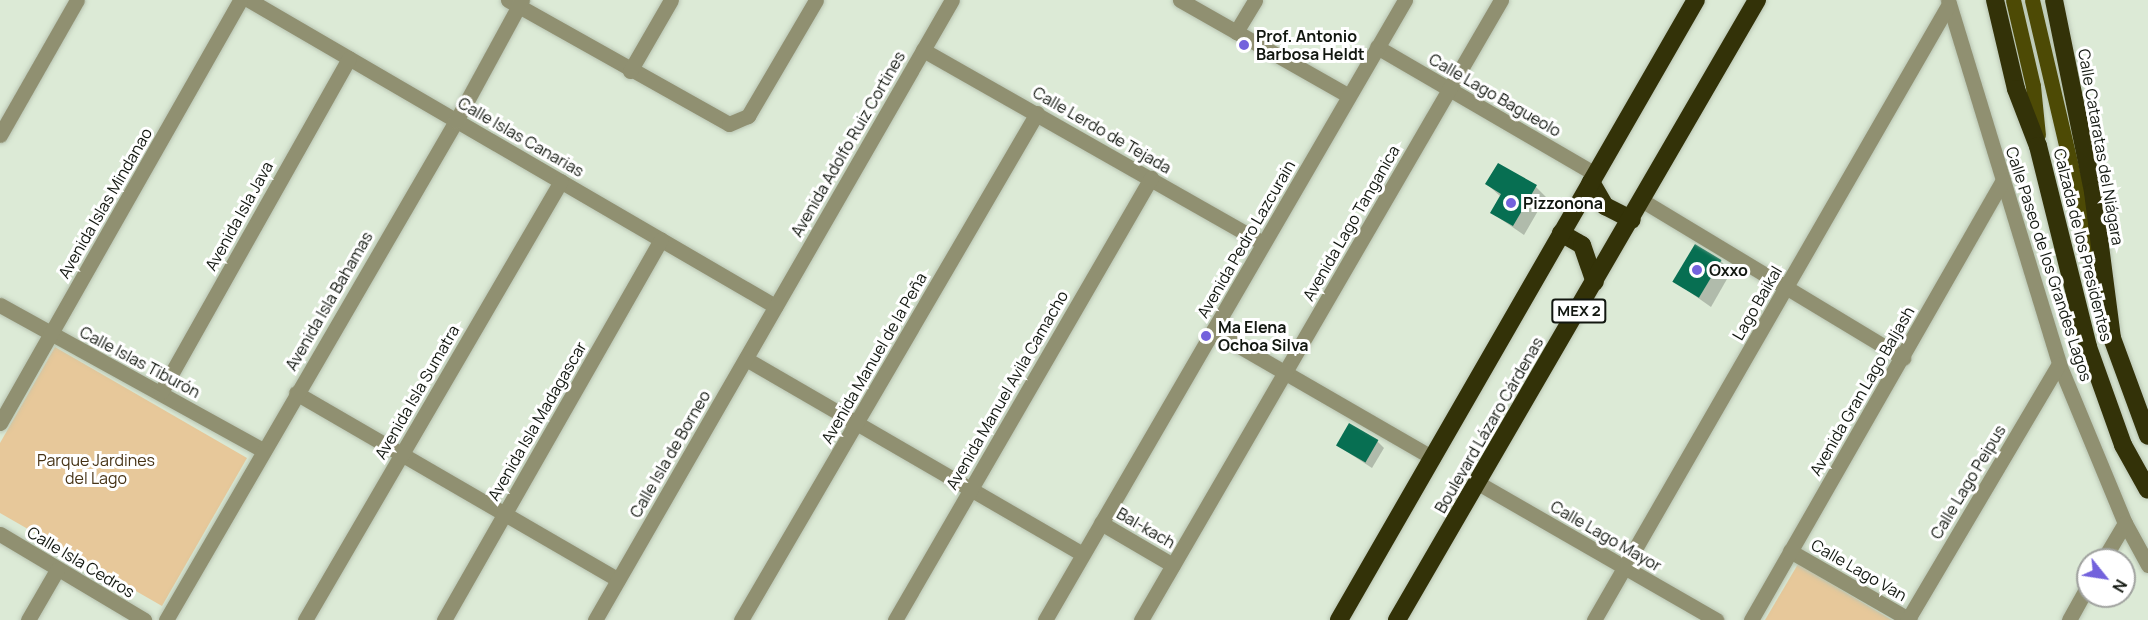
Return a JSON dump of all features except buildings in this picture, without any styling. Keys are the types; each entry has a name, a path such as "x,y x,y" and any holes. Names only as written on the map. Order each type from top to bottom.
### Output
{"highway":[{"name":"Boulevard Lázaro Cárdenas","path":"1339,620 1696,0"},
{"name":"Boulevard Lázaro Cárdenas","path":"1397,620 1632,220 1757,0"},
{"path":"1995,0 2016,89 2038,146"},
{"name":"Calle Cataratas del Niágara","path":"2054,0 2093,192 2112,338"},
{"name":"Calzada de los Presidentes","path":"2038,146 2088,347 2123,445 2148,490"},
{"path":"1593,178 1605,206 1632,220"},
{"path":"1561,233 1582,245 1596,282"},
{"name":"Calzada de los Presidentes","path":"2112,338 2148,436"}],"main road":[{"name":"Calzada de los Presidentes","path":"2013,0 2033,86 2038,146"},
{"name":"Calzada de los Presidentes","path":"2032,0 2112,338"}],"street":[{"path":"0,135 77,0"},
{"name":"Avenida Islas Mindanao","path":"0,423 240,0"},
{"name":"Calle Islas Canarias","path":"249,0 775,306"},
{"path":"630,71 671,0"},
{"path":"516,2 722,123 743,120 816,0"},
{"name":"Avenida Adolfo Ruiz Cortines","path":"775,306 952,0"},
{"path":"1180,0 1349,96"},
{"path":"1236,32 1255,0"},
{"name":"Avenida Pedro Lazcurain","path":"1045,620 1405,0"},
{"name":"Avenida Lago Tanganica","path":"1141,620 1501,0"},
{"name":"Avenida Isla Bahamas","path":"166,620 456,121 516,2"},
{"name":"Calle Paseo de los Grandes Lagos","path":"1949,2 2059,364 2124,523 2148,565"},
{"name":"Lago Baikal","path":"1594,620 1788,287 1949,2"},
{"name":"Calle Lago Bagueolo","path":"1377,47 1450,89 1593,178"},
{"name":"Calle Lerdo de Tejada","path":"923,50 1263,243"},
{"name":"Avenida Isla Java","path":"161,392 349,58"},
{"name":"Avenida Manuel de la Peña","path":"741,620 1037,113"},
{"name":"Avenida Manuel Avila Camacho","path":"895,620 1151,178"},
{"name":"Avenida Gran Lago Baljash","path":"1751,620 2003,180"},
{"name":"Avenida Isla Sumatra","path":"305,620 561,181"},
{"path":"1643,201 1903,358"},
{"name":"Avenida Isla Madagascar","path":"444,620 661,239"},
{"name":"Calle Islas Tiburón","path":"0,305 263,450"},
{"name":"Calle Isla de Borneo","path":"595,620 775,306"},
{"path":"1213,331 1433,458"},
{"path":"746,359 1083,554"},
{"name":"Calle Lago Peipus","path":"1909,619 2059,364"},
{"path":"296,393 618,580"},
{"name":"Calle Lago Mayor","path":"1478,483 1716,620"},
{"name":"Bal-kach","path":"1101,523 1173,565"},
{"path":"2110,548 2124,523"},
{"name":"Calle Isla Cedros","path":"0,534 144,620"},
{"name":"Calle Lago Van","path":"1790,551 1909,619"},
{"path":"28,620 57,570"}],"green space":[{"name":"Parque Jardines del Lago","path":"55,347 247,458 162,606 0,513 0,443"},
{"path":"1798,564 1892,620 1765,620"}],"place":[{"name":"Prof. Antonio Barbosa Heldt","path":"1244,45"},
{"name":"Pizzonona","path":"1511,203"},
{"name":"Oxxo","path":"1697,270"},
{"name":"Ma Elena Ochoa Silva","path":"1206,336"}]}
